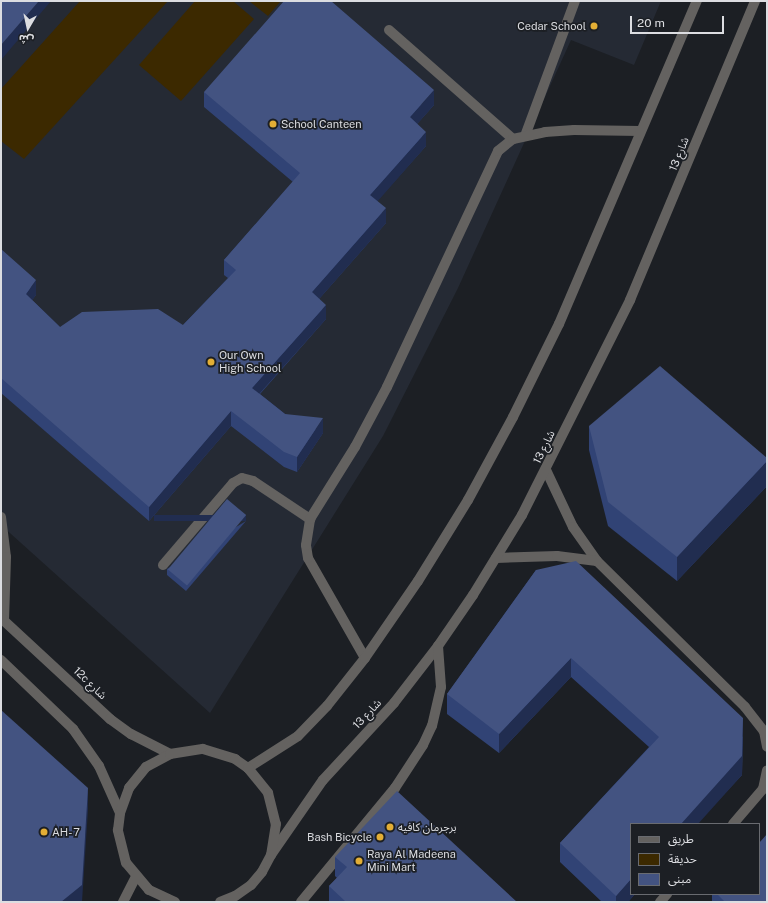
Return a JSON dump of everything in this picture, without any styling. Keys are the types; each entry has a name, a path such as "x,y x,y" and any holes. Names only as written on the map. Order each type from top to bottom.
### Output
{"street":[{"path":"525,136 575,1"},
{"path":"248,768 281,749 314,721 365,658 418,581 464,507 513,417 559,324 640,131 697,1"},
{"name":"شارع 13","path":"271,855 323,780 394,703 438,646 496,558 546,470 630,300 755,1"},
{"path":"389,30 513,138"},
{"path":"365,658 308,558 306,545 310,520 355,447 387,387 498,151 513,138 525,136 574,130 640,131"},
{"path":"546,470 573,527 597,561 745,707 764,730 767,747"},
{"path":"163,565 233,483 242,478 253,481 310,520"},
{"path":"1,517 6,557 3,619"},
{"path":"496,558 557,556 597,561"},
{"name":"12c شارع","path":"3,619 110,719 137,738 170,754"},
{"path":"301,902 395,788 423,745 436,713 441,687 438,646"},
{"path":"1,660 73,729 99,766 120,813"},
{"path":"175,902 149,890 136,877 120,847 118,830 120,813 129,788 137,777 157,760 170,754 202,749 235,758 259,779 273,808 276,824 271,855 262,872 251,885 235,896 220,902"},
{"path":"734,823 762,789 767,770"},
{"path":"123,902 136,877"}],"shaded area":[{"name":"Our Own High School","path":"1,1 661,1 634,65 571,40 458,288 383,436 210,713 1,525"}],"green space":[{"path":"80,1 168,1 24,159 1,141 1,89"},
{"path":"195,1 233,1 254,19 181,101 139,65"},
{"path":"249,1 281,1 268,16"}],"building":[{"path":"1,1 39,1 1,45"},
{"path":"284,1 331,1 434,90 410,117 426,132 370,195 386,208 312,292 326,305 252,388 285,414 323,418 297,457 284,452 231,411 149,507 1,378 1,249 36,280 26,294 60,327 82,312 158,309 183,325 236,270 224,260 300,173 204,92"},
{"path":"660,366 767,458 767,461 677,557 608,502 589,426"},
{"path":"227,499 246,515 187,586 168,569"},
{"path":"576,561 743,718 742,756 682,823 630,823 630,880 616,896 560,843 659,737 571,658 499,734 447,694 536,570"},
{"name":"AH- 7","path":"1,710 88,788 82,885 61,902 1,902"},
{"path":"397,791 517,902 346,902 329,886 347,867 335,857"},
{"path":"767,834 767,902 725,902 718,895 760,895 760,842"}],"place":[{"name":"Cedar School","path":"594,26"},
{"name":"School Canteen","path":"273,124"},
{"name":"Our Own High School","path":"211,362"},
{"name":"برجرمان كافيه","path":"390,827"},
{"name":"AH- 7","path":"44,832"},
{"name":"Bash Bicycle","path":"380,837"},
{"name":"Raya Al Madeena Mini Mart","path":"359,861"}]}
